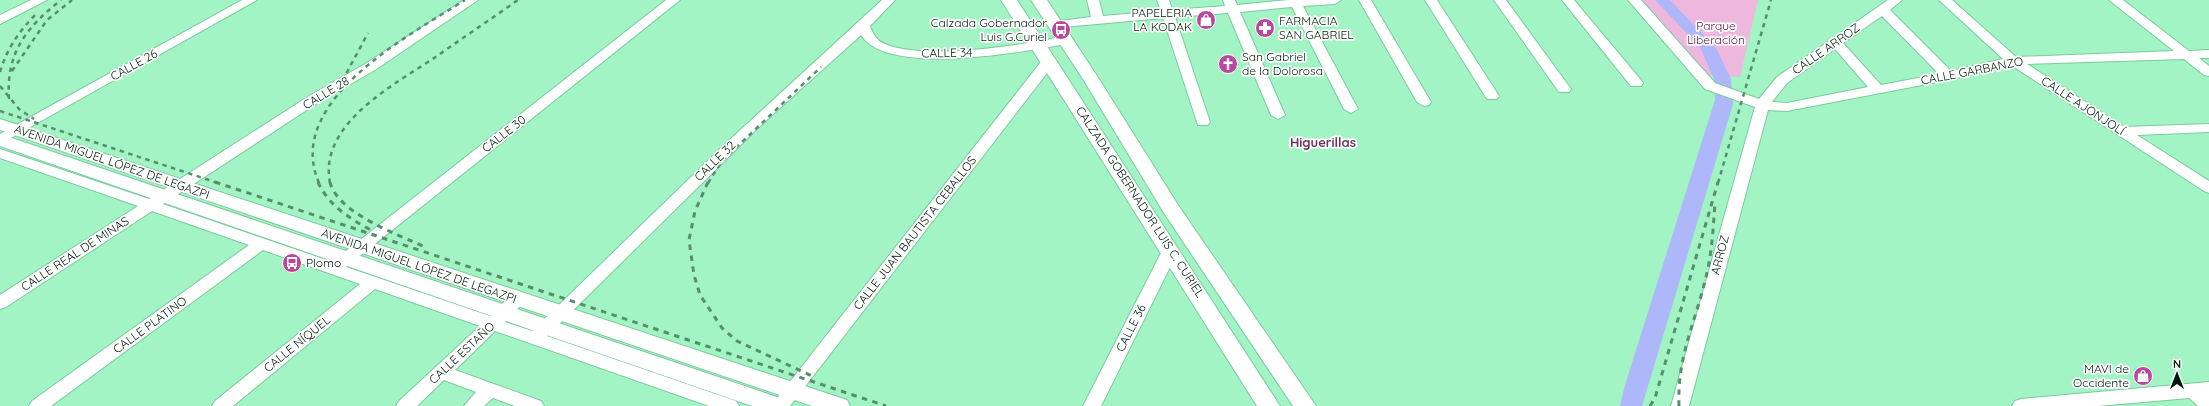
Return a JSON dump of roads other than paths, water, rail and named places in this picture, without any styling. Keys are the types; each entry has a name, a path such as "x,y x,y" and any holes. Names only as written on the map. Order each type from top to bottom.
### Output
{"main road":[{"name":"CALZADA GOBERNADOR LUIS C. CURIEL","path":"1009,0 1045,53 1269,406"},
{"path":"1039,0 1066,40"},
{"name":"CALZADA GOBERNADOR LUIS C. CURIEL","path":"1066,40 1171,209 1305,406"},
{"name":"AVENIDA MIGUEL LÓPEZ DE LEGAZPI","path":"9,127 181,185 348,258"},
{"name":"AVENIDA MIGUEL LÓPEZ DE LEGAZPI","path":"0,140 157,200 348,258 506,312 541,332 779,406"},
{"name":"AVENIDA MIGUEL LÓPEZ DE LEGAZPI","path":"506,312 561,312 839,406"}],"street":[{"path":"0,20 41,0"},
{"name":"CALLE 26","path":"0,140 9,127 251,0"},
{"name":"CALLE 28","path":"157,200 314,99 370,67 472,0"},
{"name":"CALLE 30","path":"348,258 674,0"},
{"name":"CALLE 32","path":"541,332 794,86 864,27 889,0"},
{"path":"1093,0 1098,20"},
{"path":"1162,0 1203,122"},
{"path":"1056,25 1167,14 1231,5 1335,0"},
{"path":"1365,0 1424,102"},
{"path":"1431,0 1492,96"},
{"path":"1500,0 1564,90"},
{"path":"1568,0 1636,83"},
{"name":"CALLE GARBANZO","path":"1634,0 1710,86 1762,105 1787,107 1948,76 2013,61 2209,54"},
{"name":"CALLE ARROZ","path":"1762,105 1782,80 1896,0"},
{"name":"CALLE AJONJOLÍ","path":"1945,0 2013,61 2209,188"},
{"path":"2114,0 2209,72"},
{"path":"1295,2 1351,108"},
{"path":"1231,5 1278,115"},
{"path":"1883,10 1948,76"},
{"name":"CALLE 34","path":"864,27 867,37 875,44 894,51 910,54 983,52 1045,53 1066,40"},
{"path":"1836,42 1878,90"},
{"name":"CALLE JUAN BAUTISTA CEBALLOS","path":"779,406 1045,53"},
{"name":"ARROZ","path":"1680,406 1762,105"},
{"path":"2123,131 2209,128"},
{"name":"AVENIDA MIGUEL LÓPEZ DE LEGAZPI","path":"0,153 157,200 262,243 348,258 373,282 506,312"},
{"name":"CALLE REAL DE MINAS","path":"0,303 157,200"},
{"name":"CALLE PLATINO","path":"38,406 262,243"},
{"name":"CALLE 36","path":"1092,406 1170,251"},
{"name":"CALLE NÍQUEL","path":"221,406 373,282"},
{"name":"CALLE ESTAÑO","path":"405,406 506,312"},
{"name":"AVENIDA MIGUEL LÓPEZ DE LEGAZPI","path":"541,332 730,406"},
{"path":"442,372 535,406"},
{"path":"473,406 490,389"},
{"path":"2021,406 2201,389 2209,406"}],"water":[{"path":"1655,0 1670,0 1716,48 1731,79 1733,104 1642,406 1620,406 1625,385 1715,100 1714,79 1700,47"}],"railway":[{"path":"9,97 11,68 15,54 21,42 28,31 61,0"},
{"path":"12,71 47,20 72,0"},
{"path":"319,183 313,153 319,125 335,98 358,74 385,52 465,0"},
{"path":"330,183 329,161 336,142 348,124 364,108 401,79 518,0"},
{"path":"1718,183 1771,0"},
{"path":"0,72 10,47 25,26 38,12"},
{"path":"338,89 368,33"},
{"path":"708,183 722,161 821,67"},
{"path":"0,86 9,97"},
{"path":"9,97 19,109 34,119"},
{"path":"0,111 218,183"},
{"path":"318,182 328,198 340,210 371,230"},
{"path":"330,182 335,193 344,204 356,213 370,222 425,247"},
{"path":"708,182 695,211 689,240 694,275 700,295 722,328 737,341 814,377"},
{"path":"1650,406 1655,398 1718,182"},
{"path":"218,183 886,406"},
{"path":"1679,406 1679,388 1684,356 1702,294 1710,259 1715,204"}],"place":[{"name":"PAPELERIA LA KODAK","path":"1206,20"},
{"name":"FARMACIA SAN GABRIEL","path":"1265,28"},
{"name":"Calzada Gobernador Luis G.Curiel","path":"1061,30"},
{"name":"San Gabriel de la Dolorosa","path":"1228,64"},
{"name":"Plomo","path":"292,263"},
{"name":"MAVI de Occidente","path":"2143,376"}],"district":[{"name":"Higuerillas","path":"1323,142"}],"park label":[{"name":"Parque Liberación","path":"1716,33"}]}
